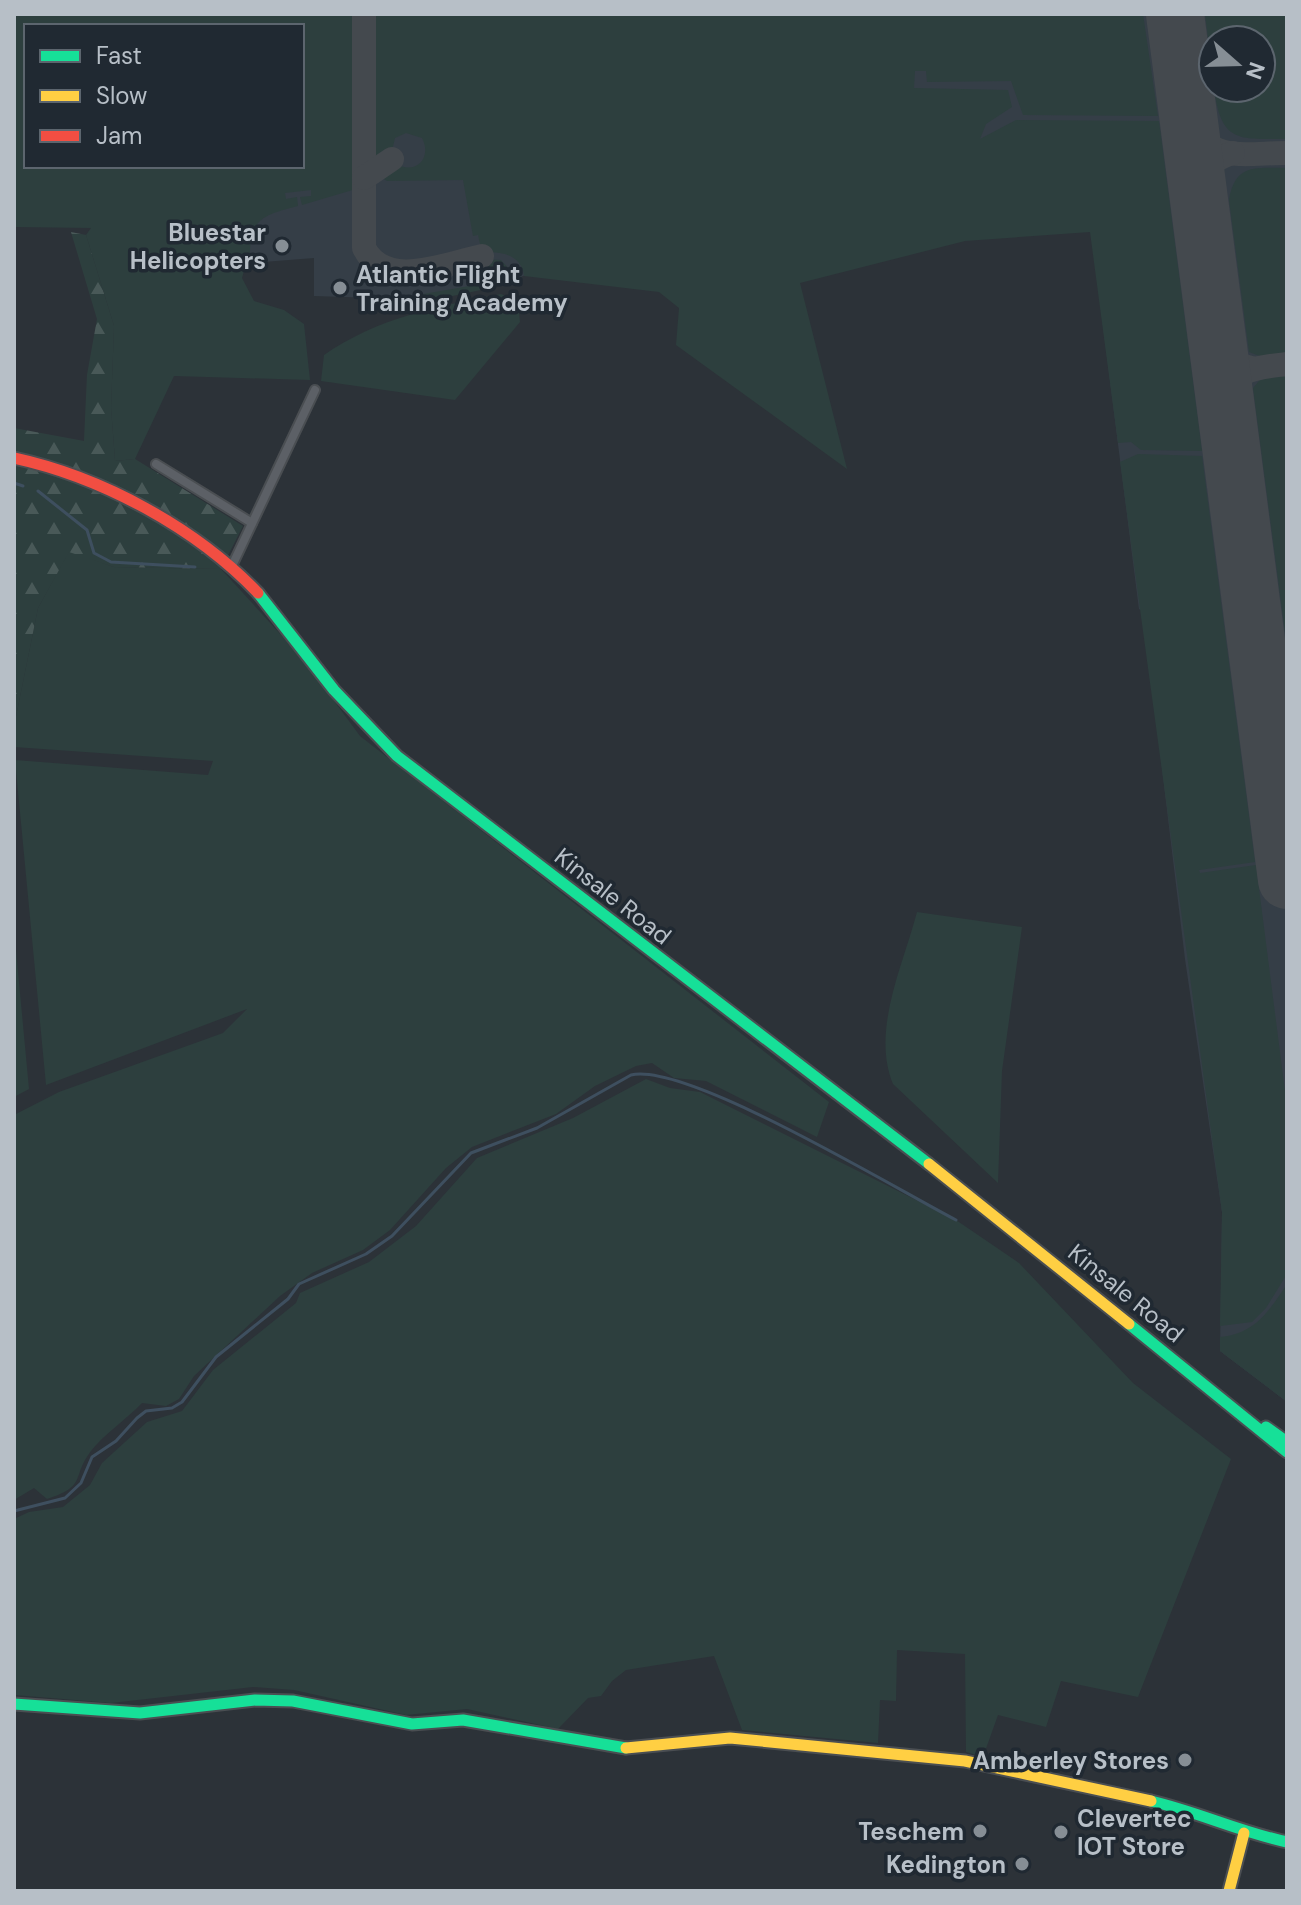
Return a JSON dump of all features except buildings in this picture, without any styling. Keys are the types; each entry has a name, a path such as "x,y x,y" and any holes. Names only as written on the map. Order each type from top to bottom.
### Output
{"main road":[{"name":"Kinsale Road","path":"14,458 47,465 100,488 188,538 231,568 265,602 345,702 415,770 977,1200 1287,1452"},
{"name":"Kinsale Road","path":"1194,1376 1287,1442"},
{"path":"14,1704 140,1713 255,1700 293,1701 412,1724 463,1720 620,1749 730,1738 965,1761 1161,1803 1222,1822 1244,1833 1287,1842"},
{"path":"1229,1891 1244,1833"}],"street":[{"path":"231,568 315,390"},
{"path":"156,464 252,523"}],"shaded area":[{"path":"14,14 1287,14 1287,1402 1220,1351 1222,1212 1185,959 1143,611 1139,609 1091,232 1070,145 528,274 503,284 406,299 314,296 314,258 250,263 245,267 244,224 14,227"}],"green space":[{"path":"14,14 357,14 356,189 302,205 300,197 311,196 311,190 285,193 286,199 297,197 298,206 273,213 259,222 251,238 250,263 245,267 242,278 254,301 284,310 304,324 310,380 174,376 135,459 115,461 111,408 114,326 86,235 91,228 14,227"},
{"path":"372,14 1143,14 1158,116 1023,115 1011,81 927,82 926,71 915,71 914,88 1008,90 1012,107 986,124 980,139 1016,120 1159,121 1202,451 1141,450 1131,442 1118,443 1090,232 965,241 800,283 847,469 676,345 679,308 659,292 524,276 515,259 496,252 482,253 478,235 473,236 463,180 387,181 376,174 395,163 402,167 415,166 423,159 425,146 422,138 406,133 395,138 391,155 373,168 370,163"},
{"path":"1205,14 1287,14 1287,139 1256,139 1235,134 1221,119 1217,104 1277,104 1277,24 1206,24"},
{"path":"1287,168 1287,355 1265,358 1249,352 1229,200 1236,179 1249,170"},
{"path":"71,232 86,235 114,326 111,408 115,461 135,459 243,526 221,569 114,567 69,552 38,608 14,726 14,428 84,441 87,375 97,319"},
{"path":"483,259 501,260 518,279 495,287 405,306 406,297 487,283"},
{"path":"501,294 518,301 520,322 455,400 321,381 324,355 344,342 409,315"},
{"path":"1287,372 1287,648 1253,388 1264,375"},
{"path":"1138,454 1202,456 1255,862 1199,870 1200,873 1256,865 1287,1107 1287,1274 1266,1308 1252,1322 1220,1326 1222,1212 1120,462"},
{"path":"69,551 114,567 221,569 304,660 360,736 829,1102 817,1137 706,1081 674,1078 652,1063 636,1066 595,1086 556,1114 472,1147 446,1168 390,1230 363,1250 312,1273 280,1296 194,1376 179,1399 166,1406 142,1403 96,1445 85,1460 74,1485 68,1490 47,1499 34,1488 14,1500 14,1115 59,1092 223,1033 247,1009 46,1085 15,760 208,775 213,761 14,747 14,726 38,608"},
{"path":"917,912 1022,927 1002,1071 998,1183 893,1084 887,1063 887,1020"},
{"path":"14,929 29,1089 14,1097"},
{"path":"646,1079 670,1088 700,1092 956,1220 1019,1263 1133,1383 1231,1459 1138,1697 1061,1681 1046,1727 998,1715 983,1757 966,1752 965,1654 897,1650 896,1701 880,1700 878,1743 742,1730 714,1656 626,1670 612,1681 601,1696 588,1698 558,1729 467,1709 406,1715 294,1690 253,1687 111,1703 14,1695 14,1519 29,1512 63,1507 90,1485 102,1463 147,1422 182,1411 213,1370 296,1303 300,1293 369,1262 416,1226 477,1158 573,1118"},
{"path":"1287,1284 1287,1402 1220,1351 1220,1337 1243,1331 1260,1320"}],"waterway":[{"path":"14,483 23,486"},
{"path":"38,491 87,530 94,553 111,562 195,567"},
{"path":"14,1511 65,1498 81,1483 92,1457 116,1441 137,1418 146,1411 172,1408 182,1402 216,1357 288,1299 299,1284 366,1254 392,1236 471,1153 537,1128 631,1075 659,1076 743,1107 956,1220"}],"taxiway":[{"path":"364,14 364,248 374,261 402,271 435,268 482,256"},
{"path":"1188,112 1195,129 1214,148 1239,154 1287,153"},
{"path":"1198,196 1208,168 1218,159 1233,153"},
{"path":"364,178 392,159"},
{"path":"1217,342 1231,362 1251,368"},
{"path":"1226,405 1228,393 1238,377 1255,369 1287,364"}],"runway":[{"path":"1175,14 1287,880"}],"traffic: fast":[{"path":"258,593 334,690 397,756 929,1164"},
{"path":"1129,1324 1287,1452"},
{"path":"1266,1427 1287,1442"},
{"path":"14,1704 140,1713 255,1700 293,1701 412,1724 463,1720 626,1748"},
{"path":"1151,1801 1287,1842"}],"traffic: slow":[{"path":"929,1164 1129,1324"},
{"path":"626,1748 730,1738 965,1761 1151,1801"},
{"path":"1229,1891 1244,1833"}],"traffic: jam":[{"path":"14,458 81,478 146,508 206,547 258,593"}],"place":[{"name":"Bluestar Helicopters","path":"282,246"},
{"name":"Atlantic Flight Training Academy","path":"340,288"},
{"name":"Amberley Stores","path":"1185,1760"},
{"name":"Teschem","path":"980,1831"},
{"name":"Clevertec IOT Store","path":"1061,1832"},
{"name":"Kedington","path":"1022,1864"}]}
